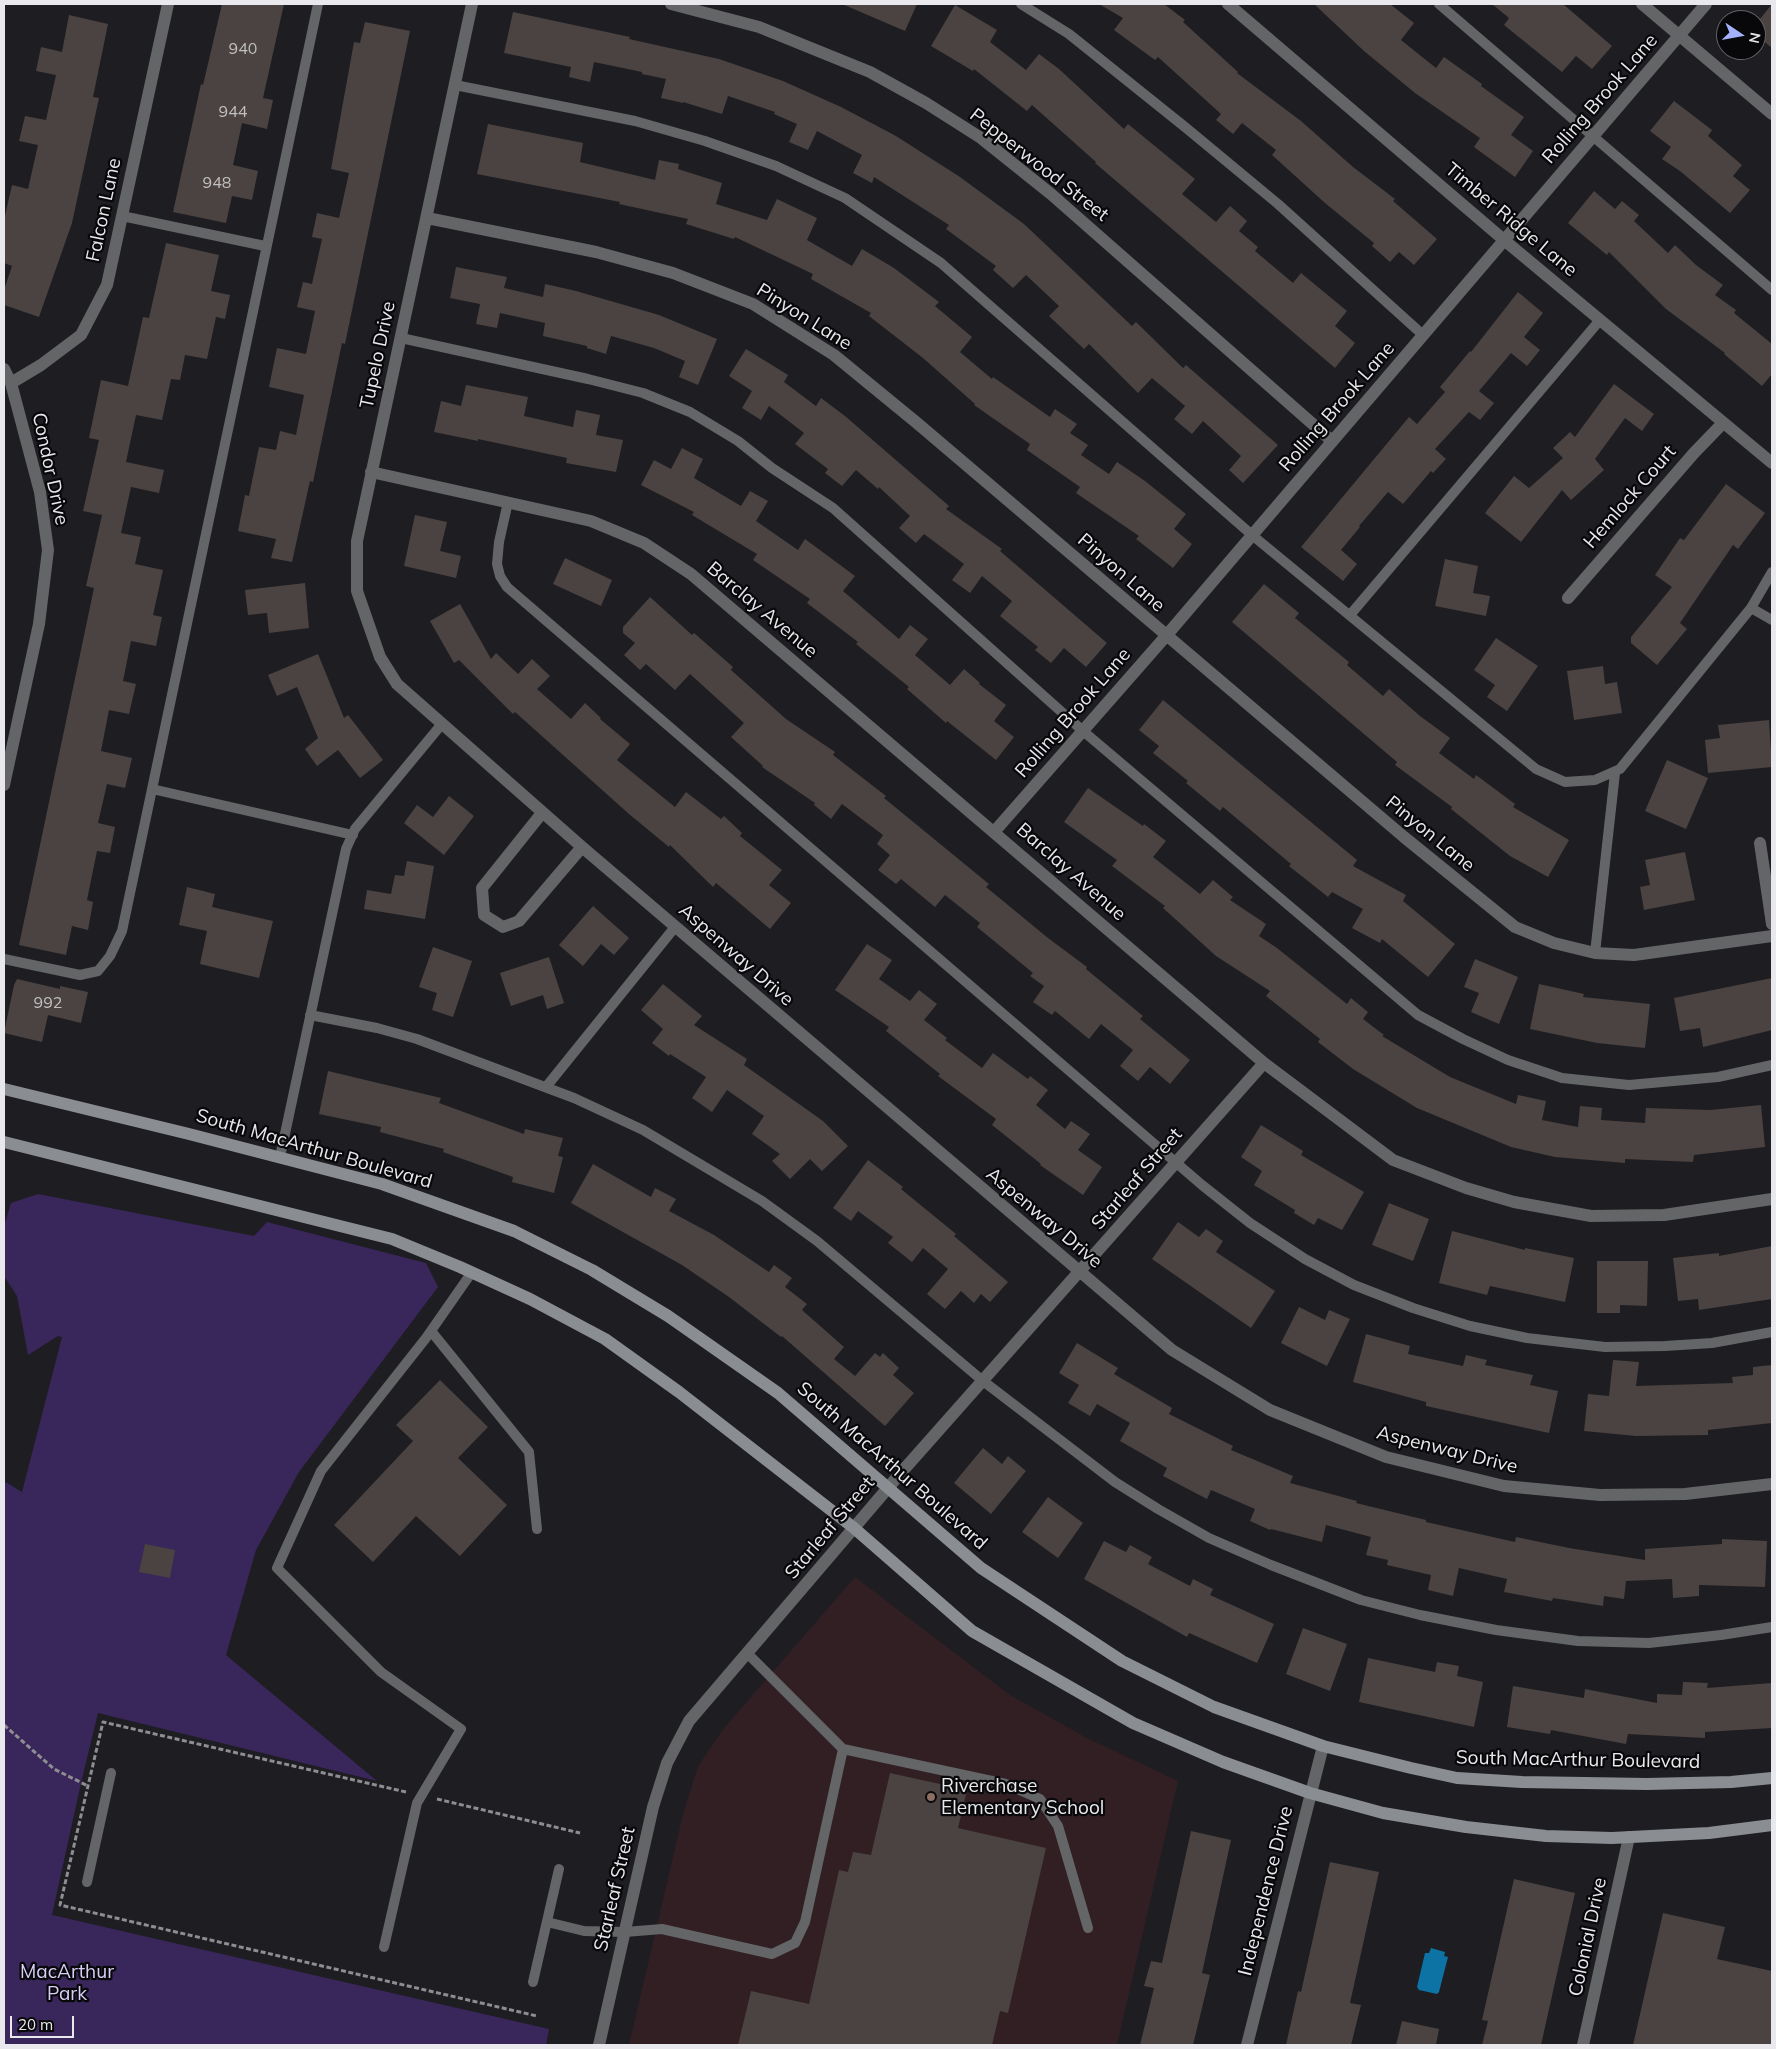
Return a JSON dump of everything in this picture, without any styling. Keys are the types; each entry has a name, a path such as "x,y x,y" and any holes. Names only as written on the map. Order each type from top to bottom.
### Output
{"main road":[{"name":"South MacArthur Boulevard","path":"4,1089 382,1184 514,1231 592,1270 668,1316 778,1393 981,1568 1122,1661 1214,1707 1323,1746 1457,1778 1522,1782 1648,1784 1731,1782 1772,1778"},
{"path":"4,1142 392,1240 472,1272 530,1299 605,1339 679,1392 854,1528 972,1631 1133,1723 1223,1762 1310,1793 1383,1814 1466,1827 1546,1836 1629,1838 1709,1833 1772,1825"}],"street":[{"name":"Falcon Lane","path":"11,383 41,365 81,335 107,285 168,4"},
{"name":"Tupelo Drive","path":"415,702 397,684 380,657 357,591 357,541 472,4"},
{"name":"Pepperwood Street","path":"671,4 759,27 870,72 926,103 981,138 1051,194 1332,441"},
{"name":"Timber Ridge Lane","path":"1228,4 1504,240 1772,463"},
{"path":"1642,4 1772,114"},
{"name":"Rolling Brook Lane","path":"994,832 1166,636 1706,4"},
{"name":"Pinyon Lane","path":"427,218 596,252 674,273 753,304 834,355 918,423 1404,837 1515,927 1554,943 1595,953 1634,956 1772,936"},
{"name":"Condor Drive","path":"4,369 11,383 40,492 48,550 39,624 4,785"},
{"name":"Hemlock Court","path":"1568,598 1694,453 1723,423"},
{"name":"Barclay Avenue","path":"372,472 591,521 644,543 691,574 1264,1063 1393,1160 1466,1188 1514,1202 1591,1216 1664,1215 1772,1199"},
{"name":"Aspenway Drive","path":"415,702 675,927 1172,1350 1262,1405 1386,1457 1504,1486 1600,1495 1685,1494 1772,1484"},
{"path":"542,813 482,888 484,915 503,927 519,921 582,847"},
{"path":"1760,843 1772,924"},
{"name":"Starleaf Street","path":"599,2045 653,1807 667,1763 689,1721 854,1528 1264,1063"},
{"name":"Independence Drive","path":"1247,2045 1323,1746"},
{"name":"Colonial Drive","path":"1583,2045 1629,1838"}],"lane":[{"path":"4,959 80,975 98,971 110,956 122,931 318,4"},
{"path":"1021,4 1070,34 1185,127 1278,204 1423,335"},
{"path":"1439,4 1594,135 1772,290"},
{"path":"455,85 644,123 706,141 776,166 845,198 941,263 1252,535 1536,769 1565,782 1596,780 1620,770 1751,608 1772,572"},
{"path":"122,216 266,246"},
{"path":"1350,615 1600,320"},
{"path":"401,338 643,393 690,412 738,441 772,468 833,508 1083,730 1418,1015 1463,1039 1508,1060 1562,1078 1629,1085 1718,1077 1772,1065"},
{"path":"508,502 499,542 497,564 500,576 507,587 1176,1162 1250,1223 1305,1259 1354,1285 1412,1308 1470,1326 1527,1338 1605,1347 1712,1343 1772,1332"},
{"path":"1751,608 1772,620"},
{"path":"280,1157 346,849 355,829 441,725"},
{"path":"1595,953 1614,773"},
{"path":"152,789 353,835"},
{"path":"546,1087 675,927"},
{"path":"310,1015 377,1028 417,1039 546,1087 643,1130 762,1201 816,1241 983,1381 1115,1482 1158,1510 1209,1538 1361,1600 1420,1615 1496,1630 1578,1641 1649,1643 1772,1627"},
{"path":"384,1948 417,1803 461,1729 381,1672 276,1568 321,1471 431,1331 472,1272"},
{"path":"431,1331 529,1452 537,1529"},
{"path":"748,1654 843,1748 1006,1784 1040,1799 1058,1826 1088,1928"},
{"path":"547,1922 584,1931 625,1932 662,1929 772,1954 795,1943 805,1922 843,1748"},
{"path":"87,1882 111,1772"},
{"path":"533,1982 559,1869"}],"path":[{"path":"538,2016 60,1905 103,1722 580,1833"},
{"path":"4,1725 54,1769 88,1786"}],"shaded area":[{"name":"Riverchase Elementary School","path":"855,1577 1010,1695 1087,1738 1178,1781 1117,2045 629,2045 683,1814 698,1766 724,1728"}],"green space":[{"name":"MacArthur Park","path":"38,1194 254,1236 267,1222 426,1263 438,1287 299,1472 256,1550 226,1655 377,1781 98,1713 52,1915 549,2029 546,2045 4,2045 4,1481 22,1492 62,1337 58,1336 28,1355 17,1296 4,1276 4,1226 11,1203"}],"water":[{"path":"1431,1948 1445,1952 1444,1956 1448,1957 1437,1994 1419,1990 1417,1987 1425,1953 1429,1953"}],"building":[{"path":"222,4 284,4 263,98 273,100 267,129 242,123 233,165 258,171 252,200 232,196 226,223 173,212 201,84 203,85"},
{"path":"842,4 917,4 905,31"},
{"path":"1099,4 1164,4 1185,20 1183,22 1237,73 1301,121 1353,167 1395,199 1393,201 1437,239 1414,265 1399,252 1390,262 1372,246 1374,243 1325,203 1272,155 1276,150 1242,123 1233,134 1216,120 1221,114 1158,57 1155,60 1114,30 1123,18"},
{"path":"1314,4 1390,4 1414,23 1401,40 1436,68 1444,57 1524,117 1511,135 1533,151 1515,177 1474,147 1480,138 1415,93 1364,51"},
{"path":"1492,4 1563,4 1612,46 1592,69 1576,56 1562,72 1504,25 1509,18"},
{"path":"1772,4 1772,48 1766,43 1766,12"},
{"path":"955,5 997,30 990,42 1026,70 1039,54 1059,69 1124,129 1128,124 1195,179 1182,194 1216,222 1230,206 1247,221 1239,231 1258,247 1255,251 1293,283 1301,273 1347,311 1335,326 1355,343 1335,368 1095,163 1032,105 1027,111 974,69 973,71 931,46"},
{"path":"513,12 630,37 629,39 719,59 783,81 841,107 896,136 960,177 1024,224 1132,326 1136,322 1183,368 1186,365 1278,445 1243,483 1229,470 1241,456 1203,421 1192,434 1174,419 1185,406 1152,378 1138,393 1089,344 1084,349 1049,316 1059,306 1026,275 1013,288 993,270 996,266 946,229 949,225 874,177 872,183 853,173 862,155 817,131 808,150 789,142 797,124 774,114 775,112 728,96 722,114 683,102 661,98 666,79 642,74 642,72 594,62 590,82 569,77 571,67 504,53"},
{"path":"69,15 108,24 93,97 99,98 72,223 39,317 4,305 4,290 12,266 4,263 4,220 12,185 28,189 38,145 19,141 25,116 46,120 56,75 36,71 41,47 62,52"},
{"path":"365,22 410,31 345,344 342,343 313,482 310,481 292,562 271,558 276,539 238,531 245,495 249,496 259,447 276,450 280,431 296,435 304,395 269,387 277,348 306,354 315,311 297,307 303,282 312,284 322,239 312,237 317,213 339,218 349,173 331,169 354,42 360,43"},
{"path":"1674,101 1712,130 1708,136 1742,165 1733,176 1750,190 1730,213 1680,171 1662,159 1671,147 1650,131"},
{"path":"488,124 583,143 580,162 655,180 659,160 679,164 678,169 722,183 716,204 767,220 777,199 817,218 807,240 852,266 862,249 894,268 939,302 935,306 972,337 960,352 992,379 993,377 1050,417 1055,409 1077,424 1070,433 1088,445 1081,455 1109,474 1117,462 1145,481 1186,514 1174,529 1192,544 1173,568 1136,539 1139,536 1076,493 1080,487 1027,450 1030,444 974,405 923,358 869,316 871,313 811,279 813,274 735,237 734,239 686,224 688,219 619,204 620,202 477,174"},
{"path":"1594,191 1615,209 1622,201 1639,215 1634,221 1668,253 1675,245 1696,265 1723,285 1715,295 1736,310 1734,313 1772,344 1772,374 1762,386 1725,353 1666,309 1609,252 1607,255 1568,223"},
{"path":"166,243 219,255 211,291 230,295 225,319 216,317 207,359 185,355 180,380 171,379 162,420 136,415 126,462 164,470 159,493 131,487 121,533 141,537 135,564 163,570 153,615 162,617 156,646 131,641 123,681 136,684 129,714 109,710 101,751 132,758 125,788 107,784 98,823 115,827 110,853 97,851 87,900 93,902 88,930 72,926 66,955 19,945 94,588 86,586 102,515 83,511 99,440 89,438 101,380 128,386 143,317 149,318"},
{"path":"456,267 507,277 504,288 543,297 545,284 576,291 659,315 717,339 698,385 679,377 685,361 654,348 611,336 606,354 587,348 587,346 543,336 545,323 500,313 497,328 476,324 480,304 450,298"},
{"path":"1518,292 1543,313 1524,337 1540,350 1527,366 1511,353 1479,391 1494,403 1480,420 1469,412 1435,449 1446,459 1433,473 1431,471 1403,504 1388,492 1359,526 1341,550 1357,564 1343,581 1301,547 1409,417 1417,424 1445,392 1440,387 1471,352"},
{"path":"746,349 788,375 784,382 816,406 821,398 845,416 949,506 946,509 1002,549 1000,551 1107,643 1086,667 1064,648 1051,663 1035,650 1038,647 1000,616 1012,601 982,576 970,593 952,580 964,564 924,534 916,543 899,528 910,516 879,487 878,489 856,470 842,486 825,473 828,469 795,444 804,433 769,406 761,420 742,408 752,391 729,376"},
{"path":"1614,384 1654,414 1642,431 1625,418 1595,459 1604,470 1571,500 1562,490 1521,542 1485,513 1514,476 1529,488 1563,458 1553,448 1570,432 1575,437"},
{"path":"466,385 528,397 524,416 573,427 576,410 600,415 596,435 623,440 616,472 566,463 567,458 478,439 478,441 434,432 441,401 461,406"},
{"path":"682,448 703,459 694,478 741,506 750,491 768,501 756,521 798,550 805,539 855,576 843,591 899,639 910,625 928,639 915,655 950,685 964,669 979,684 1006,705 994,721 1014,737 996,760 947,721 946,723 907,689 909,687 856,644 858,642 807,603 810,599 753,560 757,554 692,515 694,512 641,485 654,460 671,469"},
{"path":"1726,484 1765,513 1738,549 1733,545 1680,623 1687,629 1657,665 1631,643 1631,637 1672,587 1655,575 1680,538 1684,540"},
{"path":"415,515 447,522 440,551 461,556 456,578 404,566"},
{"path":"565,558 612,580 601,606 553,584"},
{"path":"1445,559 1478,566 1473,593 1490,596 1486,616 1435,606"},
{"path":"305,583 309,628 269,633 267,613 248,615 245,590"},
{"path":"1264,584 1299,613 1295,618 1349,662 1347,665 1383,696 1389,689 1420,716 1450,738 1439,753 1474,779 1476,775 1515,804 1513,807 1569,840 1548,877 1510,856 1451,809 1452,807 1395,765 1397,762 1232,622"},
{"path":"650,597 692,635 694,633 733,667 731,670 786,719 835,752 833,755 886,796 884,798 989,884 986,887 1087,967 1086,969 1143,1016 1140,1019 1190,1060 1170,1084 1150,1067 1138,1081 1120,1066 1133,1050 1101,1024 1089,1039 1055,1011 1052,1015 1033,1002 1044,986 1030,976 1033,973 977,927 980,923 945,895 935,907 901,879 896,884 878,870 890,855 877,844 883,835 842,804 831,819 814,805 815,803 762,767 731,737 744,723 690,674 675,690 646,664 640,670 624,655 635,643 623,633 623,627"},
{"path":"460,604 491,659 496,653 518,674 532,659 550,676 537,689 571,719 585,703 600,719 630,744 617,760 675,807 686,792 721,819 724,816 742,833 740,836 782,870 769,885 791,903 770,929 716,883 713,887 670,845 669,847 629,814 515,712 513,714 459,660 454,663 430,621"},
{"path":"1496,638 1538,666 1507,711 1487,697 1495,685 1474,670"},
{"path":"318,654 344,718 348,715 383,760 360,778 338,750 317,766 305,749 318,738 297,687 277,696 268,675"},
{"path":"1603,666 1605,684 1617,682 1622,713 1574,720 1567,671"},
{"path":"1163,700 1357,860 1353,866 1406,895 1403,901 1455,944 1428,977 1382,939 1380,943 1352,928 1363,909 1332,892 1328,897 1289,866 1291,864 1223,807 1220,811 1186,783 1188,781 1153,753 1159,746 1139,730"},
{"path":"1769,720 1772,767 1708,773 1705,740 1720,738 1718,725"},
{"path":"1667,760 1708,778 1686,829 1645,811"},
{"path":"1088,788 1143,826 1144,824 1166,841 1153,857 1200,894 1213,880 1233,897 1230,900 1266,924 1259,936 1277,948 1347,1004 1351,998 1368,1012 1363,1019 1384,1035 1382,1036 1450,1077 1516,1104 1518,1095 1546,1101 1542,1120 1578,1127 1580,1106 1602,1108 1601,1120 1645,1123 1646,1108 1710,1110 1761,1105 1765,1147 1694,1155 1693,1162 1625,1159 1625,1163 1555,1157 1511,1147 1417,1108 1353,1069 1318,1042 1320,1039 1266,996 1270,991 1216,956 1163,908 1165,906 1112,866 1117,860 1064,822"},
{"path":"449,796 474,816 444,855 404,823 417,805 433,817"},
{"path":"1685,852 1695,900 1644,910 1640,887 1650,885 1645,860"},
{"path":"407,861 434,866 425,919 364,909 367,890 391,894 395,875 404,876"},
{"path":"187,887 215,894 212,907 273,921 259,978 200,964 207,931 179,925"},
{"path":"593,906 629,938 614,955 601,944 583,966 559,945"},
{"path":"867,944 892,960 879,979 910,1001 919,990 937,1004 924,1020 947,1038 945,1040 982,1068 993,1053 1028,1079 1030,1076 1048,1090 1036,1105 1065,1129 1071,1121 1090,1134 1078,1150 1102,1167 1083,1195 1040,1165 992,1125 996,1119 938,1076 940,1074 886,1031 889,1027 835,990"},
{"path":"433,947 472,961 453,1017 432,1010 437,993 419,987"},
{"path":"549,957 564,1003 547,1009 543,995 511,1006 500,973"},
{"path":"1475,959 1518,977 1499,1024 1471,1012 1479,993 1464,987"},
{"path":"1772,978 1772,1030 1703,1047 1700,1028 1680,1031 1674,998"},
{"path":"17,979 60,989 60,986 88,992 81,1023 48,1015 42,1042 4,1033 14,985"},
{"path":"663,984 702,1016 694,1025 747,1059 744,1065 823,1121 848,1146 822,1171 810,1159 790,1179 772,1161 780,1154 752,1134 764,1116 727,1090 712,1112 692,1098 706,1077 670,1054 669,1056 652,1043 663,1029 641,1010"},
{"path":"1539,984 1584,994 1583,997 1650,1004 1645,1048 1597,1043 1530,1029"},
{"path":"328,1071 441,1098 439,1103 524,1134 525,1129 563,1138 558,1156 563,1157 554,1193 512,1182 513,1177 443,1152 444,1149 380,1132 381,1127 319,1114"},
{"path":"1261,1125 1303,1151 1301,1155 1364,1192 1342,1230 1318,1218 1314,1225 1294,1213 1295,1210 1254,1185 1262,1171 1241,1157"},
{"path":"868,1160 903,1187 901,1189 956,1234 954,1236 1008,1282 990,1302 981,1294 974,1303 961,1291 945,1309 927,1294 948,1269 923,1248 912,1262 888,1243 893,1237 858,1211 851,1221 833,1208"},
{"path":"593,1164 651,1197 655,1188 676,1199 669,1211 714,1235 769,1272 774,1265 792,1278 785,1287 807,1304 802,1310 844,1347 834,1359 855,1376 875,1353 880,1357 883,1353 899,1368 893,1375 914,1393 885,1426 782,1336 729,1297 682,1265 571,1203"},
{"path":"1389,1203 1429,1219 1413,1261 1372,1245"},
{"path":"1178,1222 1199,1237 1206,1229 1223,1241 1216,1252 1275,1291 1251,1328 1152,1259"},
{"path":"1452,1231 1525,1250 1525,1248 1574,1258 1565,1302 1490,1286 1487,1295 1439,1283"},
{"path":"1772,1246 1772,1299 1699,1310 1698,1299 1678,1301 1673,1258 1719,1253 1719,1256"},
{"path":"1597,1261 1648,1261 1647,1306 1620,1305 1620,1313 1597,1313"},
{"path":"1299,1307 1325,1320 1329,1310 1350,1319 1327,1366 1281,1343"},
{"path":"1366,1334 1410,1346 1408,1354 1463,1366 1466,1355 1487,1360 1485,1365 1533,1375 1530,1385 1558,1391 1549,1433 1426,1406 1426,1402 1353,1382"},
{"path":"1077,1343 1118,1368 1114,1374 1172,1408 1169,1414 1233,1446 1231,1450 1293,1476 1290,1483 1357,1501 1356,1503 1426,1520 1426,1522 1515,1542 1516,1537 1569,1548 1645,1560 1645,1549 1722,1544 1722,1539 1767,1541 1765,1587 1699,1585 1699,1596 1673,1598 1672,1579 1626,1581 1624,1599 1604,1596 1603,1606 1553,1598 1552,1601 1504,1592 1507,1579 1459,1568 1453,1596 1428,1590 1431,1575 1387,1565 1388,1560 1366,1555 1371,1537 1326,1525 1322,1542 1270,1530 1250,1521 1255,1509 1211,1490 1207,1499 1163,1476 1167,1468 1120,1441 1130,1423 1097,1404 1090,1416 1068,1403 1079,1385 1059,1373"},
{"path":"1613,1360 1639,1362 1636,1386 1733,1383 1732,1377 1753,1375 1753,1367 1772,1365 1772,1423 1708,1430 1708,1435 1636,1436 1584,1431 1588,1394 1609,1396"},
{"path":"440,1380 488,1427 458,1458 507,1505 460,1556 416,1516 373,1562 334,1525 413,1441 396,1425"},
{"path":"983,1448 1002,1464 1008,1456 1026,1471 991,1514 954,1483"},
{"path":"1048,1497 1083,1523 1058,1558 1022,1532"},
{"path":"1104,1541 1126,1552 1130,1545 1152,1557 1148,1564 1190,1586 1193,1579 1213,1589 1210,1595 1274,1624 1257,1663 1189,1633 1187,1637 1084,1579"},
{"path":"145,1544 175,1550 170,1578 139,1572"},
{"path":"1303,1628 1347,1644 1330,1691 1286,1674"},
{"path":"1368,1658 1435,1672 1437,1662 1459,1666 1457,1676 1483,1682 1474,1727 1359,1702"},
{"path":"1683,1682 1708,1683 1707,1688 1772,1683 1772,1728 1705,1732 1705,1738 1628,1734 1626,1744 1551,1730 1550,1734 1507,1727 1513,1686 1584,1698 1585,1689 1657,1703 1657,1694 1682,1695"},
{"path":"890,1773 967,1790 958,1828 1046,1848 1008,2013 1000,2011 992,2045 738,2045 751,1991 809,2004 839,1870 848,1872 853,1852 871,1855"},
{"path":"1191,1831 1231,1840 1202,1973 1210,1975 1193,2045 1140,2045 1154,1988 1144,1986 1151,1961 1162,1963"},
{"path":"1330,1862 1379,1872 1350,2003 1361,2005 1351,2045 1286,2045 1298,1991 1301,1992"},
{"path":"1514,1879 1575,1893 1541,2045 1482,2045 1488,2021 1482,2020"},
{"path":"1663,1913 1725,1927 1717,1959 1772,1971 1772,2045 1633,2045"},
{"path":"1402,2021 1439,2029 1436,2045 1396,2045"}],"place":[{"name":"Riverchase Elementary School","path":"931,1797"}]}
